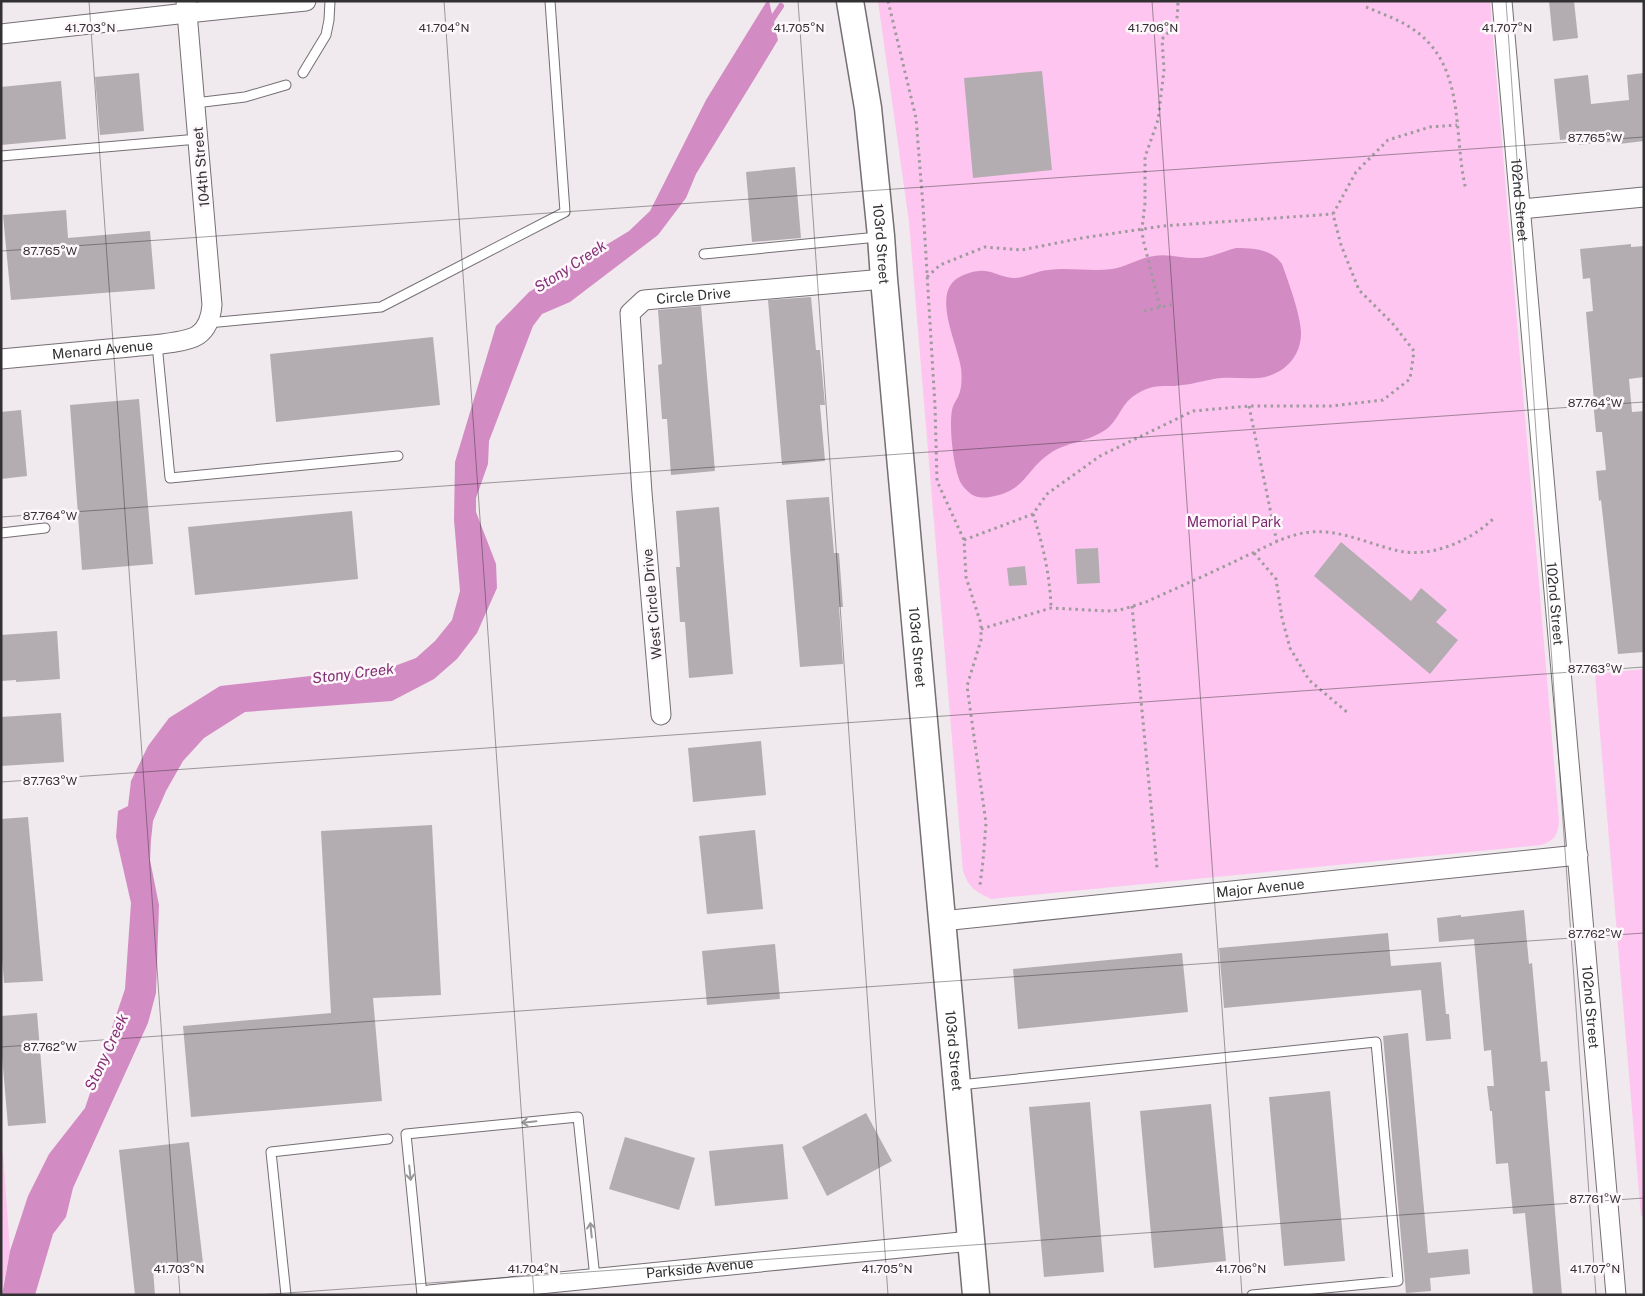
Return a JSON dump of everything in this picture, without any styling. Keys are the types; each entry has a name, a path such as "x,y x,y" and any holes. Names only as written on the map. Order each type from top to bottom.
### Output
{"street":[{"path":"1,34 186,7 306,1"},
{"name":"103rd Street","path":"850,1 868,108 881,236 976,1295"},
{"name":"102nd Street","path":"1502,1 1616,1295"},
{"name":"104th Street","path":"186,7 212,305 206,327"},
{"path":"1521,209 1644,197"},
{"name":"Circle Drive","path":"642,493 630,313 644,300 884,279"},
{"name":"Menard Avenue","path":"1,359 157,344 192,338 206,327"},
{"name":"West Circle Drive","path":"642,493 661,716"},
{"name":"Major Avenue","path":"942,921 1578,855"},
{"name":"Parkside Avenue","path":"429,1295 971,1241"}],"lane":[{"path":"303,73 326,35 330,1"},
{"path":"206,327 381,307 565,212 550,1"},
{"path":"195,103 245,97 286,85"},
{"path":"1,156 198,139"},
{"path":"704,254 881,236"},
{"path":"157,344 170,478 398,456"},
{"path":"1,532 45,528"},
{"path":"956,1085 1376,1042 1398,1281 1252,1295"},
{"path":"422,1295 406,1134 578,1117 596,1278"},
{"path":"286,1295 271,1152 388,1139"}],"path":[{"path":"888,1 916,118 935,406 937,481 964,540 966,577 981,624 981,640 966,686 986,822 980,885"},
{"path":"1160,307 1142,230 1145,203 1146,157 1158,120 1164,70 1162,39 1173,29 1176,23 1178,1"},
{"path":"1366,7 1410,26 1432,46 1447,69 1451,81 1466,190"},
{"path":"964,540 1033,514 1047,494 1100,456 1193,411 1248,406 1331,406 1383,400 1410,379 1414,351 1393,324 1359,290 1341,245 1333,214 1356,172 1388,140 1430,127 1457,125"},
{"path":"927,277 940,265 985,247 1021,250 1163,226 1333,214"},
{"path":"1144,311 1175,304"},
{"path":"1248,406 1277,543"},
{"path":"1033,514 1044,548 1051,608"},
{"path":"981,629 1051,608 1120,610 1146,602 1295,535 1323,531 1337,533 1401,552 1422,552 1459,542 1483,529 1493,519"},
{"path":"1254,553 1276,579 1282,618 1290,648 1309,680 1348,713"},
{"path":"1132,606 1157,868"}],"green space":[{"name":"Memorial Park","path":"878,1 1490,1 1559,822 1556,834 1552,839 1541,845 991,899 970,885 963,871 909,222"},
{"path":"1644,669 1644,1216 1641,1216 1595,674"},
{"path":"1,1153 3,1153 10,1251 1,1295"}],"water":[{"path":"767,1 769,1 778,40 696,174 686,198 658,235 570,302 542,314 533,326 489,441 488,464 476,498 476,512 496,564 497,588 477,633 457,659 434,679 392,701 245,712 204,738 183,761 166,791 153,821 150,860 159,905 156,993 148,1023 73,1188 66,1217 53,1234 35,1295 2,1295 10,1251 28,1196 49,1154 85,1108 125,989 131,903 116,837 118,811 128,806 131,781 148,746 169,718 220,686 392,667 416,658 435,641 452,620 460,591 454,520 455,462 496,326 529,292 629,231 650,211 706,100"},
{"path":"1236,248 1267,252 1282,264 1291,289 1301,328 1298,350 1285,367 1265,377 1211,379 1146,389 1129,399 1110,426 1104,431 1052,452 1036,465 1025,479 1012,490 982,498 973,495 964,487 957,472 951,435 952,410 960,390 962,375 949,324 946,300 948,290 956,279 977,271 1014,278 1056,269 1112,269 1154,256 1203,258"}],"building":[{"path":"1549,1 1574,1 1578,38 1553,41"},
{"path":"1042,71 1052,170 973,178 964,78"},
{"path":"139,73 144,131 100,135 95,77"},
{"path":"1644,73 1644,141 1619,144 1618,141 1579,145 1579,138 1560,140 1554,79 1588,75 1591,104 1629,100 1627,75"},
{"path":"61,81 66,139 1,145 1,87"},
{"path":"795,167 801,238 752,242 746,172"},
{"path":"66,210 68,238 150,231 155,289 11,300 3,215"},
{"path":"1631,244 1631,247 1644,246 1644,377 1629,379 1632,412 1644,411 1644,652 1618,654 1601,500 1599,501 1596,471 1606,470 1602,432 1596,432 1593,401 1586,312 1593,311 1590,278 1583,279 1580,249"},
{"path":"811,297 816,350 820,350 825,405 820,405 825,461 782,465 768,300"},
{"path":"701,306 715,471 671,475 667,419 662,419 658,365 662,364 658,310"},
{"path":"433,337 440,405 276,422 270,354"},
{"path":"139,399 153,564 82,570 70,405"},
{"path":"21,410 27,476 1,479 1,412"},
{"path":"829,497 834,553 839,553 843,607 839,607 843,664 800,667 786,500"},
{"path":"719,507 733,674 689,678 685,622 680,622 676,567 680,567 676,511"},
{"path":"352,511 358,579 195,595 188,527"},
{"path":"1341,542 1411,601 1421,588 1447,610 1436,622 1458,640 1430,674 1314,576"},
{"path":"1098,548 1100,583 1077,584 1075,549"},
{"path":"1025,566 1027,585 1009,586 1007,568"},
{"path":"57,631 60,679 16,682 16,680 1,681 1,635"},
{"path":"61,713 64,762 1,766 1,717"},
{"path":"761,741 766,795 693,802 688,748"},
{"path":"28,817 43,981 4,983 1,944 1,819"},
{"path":"432,825 441,995 373,998 382,1101 191,1117 183,1026 331,1013 321,831"},
{"path":"755,830 763,909 707,914 699,836"},
{"path":"1524,910 1529,964 1532,963 1541,1062 1547,1061 1550,1091 1545,1091 1562,1295 1533,1295 1525,1213 1513,1214 1508,1163 1496,1164 1492,1111 1490,1111 1487,1086 1494,1086 1491,1050 1484,1051 1474,939 1439,942 1437,918"},
{"path":"1388,933 1391,966 1441,962 1446,1014 1449,1014 1451,1039 1426,1041 1421,990 1224,1008 1219,948"},
{"path":"775,944 780,999 707,1005 702,951"},
{"path":"1182,953 1188,1012 1018,1029 1013,969"},
{"path":"37,1013 46,1123 8,1126 1,1044 1,1016"},
{"path":"1408,1033 1428,1253 1468,1249 1470,1274 1430,1278 1431,1291 1406,1293 1383,1036"},
{"path":"1330,1091 1345,1261 1284,1266 1269,1097"},
{"path":"1090,1102 1104,1272 1044,1277 1029,1107"},
{"path":"1211,1104 1226,1261 1154,1268 1140,1111"},
{"path":"866,1113 892,1161 827,1196 802,1147"},
{"path":"625,1137 695,1158 679,1210 609,1189"},
{"path":"189,1142 203,1263 153,1269 155,1295 135,1295 119,1150"},
{"path":"783,1144 788,1199 715,1206 709,1151"}],"waterway":[{"name":"Stony Creek","path":"769,24 781,6"}]}
